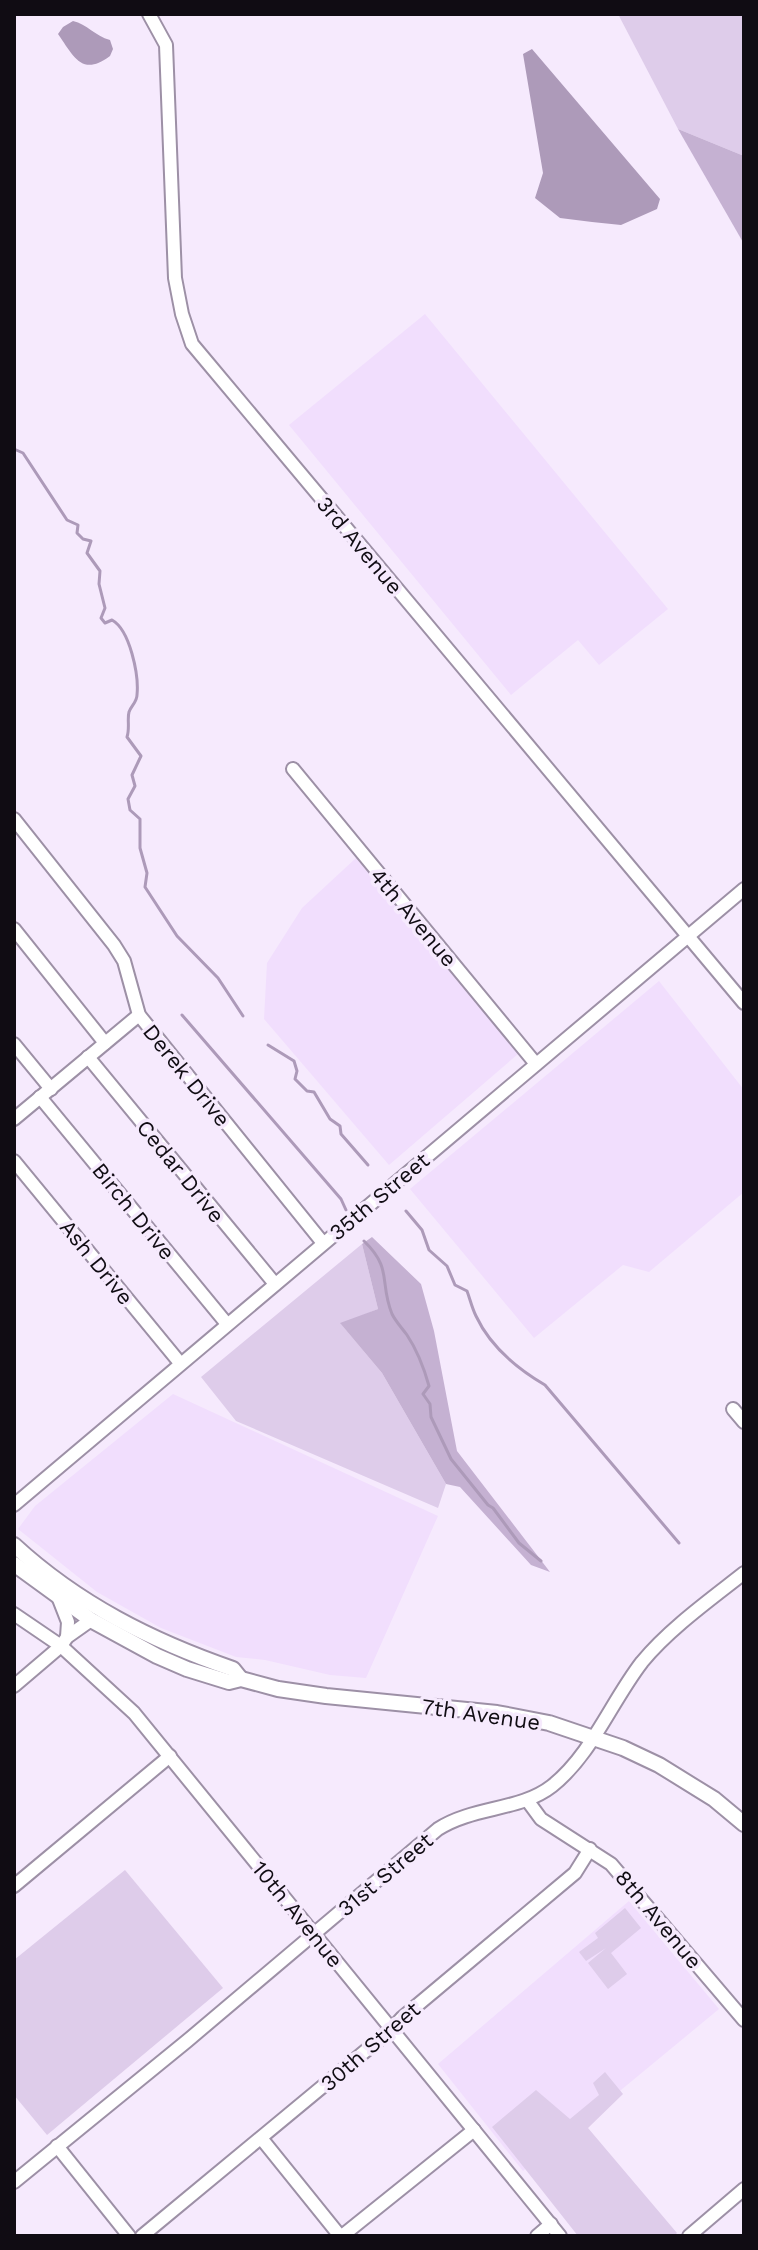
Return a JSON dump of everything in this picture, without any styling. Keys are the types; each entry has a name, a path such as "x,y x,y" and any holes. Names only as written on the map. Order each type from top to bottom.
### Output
{"main road":[{"name":"7th Avenue","path":"14,1545 72,1592 107,1614 137,1631 233,1669 241,1679"},
{"name":"7th Avenue","path":"14,1564 91,1620 187,1669 229,1682 241,1679 278,1689 326,1696 497,1713 549,1723 623,1748 659,1765 714,1799 744,1824"}],"street":[{"name":"3rd Avenue","path":"149,14 166,45 175,278 192,344 744,1003"},
{"name":"4th Avenue","path":"293,769 536,1064"},
{"name":"Derek Drive","path":"14,819 114,945 124,961 139,1015 323,1243"},
{"name":"35th Street","path":"14,1505 744,889"},
{"path":"14,929 105,1043"},
{"path":"14,1119 139,1015"},
{"name":"Birch Drive","path":"14,1044 46,1093 227,1324"},
{"name":"Cedar Drive","path":"88,1057 275,1284"},
{"name":"Ash Drive","path":"14,1161 180,1363"},
{"path":"733,1409 744,1422"},
{"name":"31st Street","path":"14,2182 438,1829 474,1812 527,1800 545,1790 580,1757 644,1660 685,1621 744,1573"},
{"path":"59,1599 68,1622 64,1642"},
{"name":"10th Avenue","path":"14,1614 64,1642 170,1756 560,2236"},
{"path":"14,1686 91,1620"},
{"path":"14,1886 170,1756"},
{"path":"545,1790 545,1811 554,1828"},
{"name":"8th Avenue","path":"527,1800 541,1819 611,1864 634,1887 744,2020"},
{"name":"30th Street","path":"142,2236 575,1873 590,1849"},
{"path":"261,2138 341,2236 474,2130"},
{"path":"57,2146 129,2236"},
{"path":"689,2236 744,2189"},
{"path":"537,2236 551,2224"}],"shaded area":[{"path":"618,14 744,14 744,156 678,129"},
{"path":"73,21 110,40 113,49 110,56 92,65 74,57 58,34"},
{"path":"532,49 660,199 657,209 621,225 560,218 535,198 543,173 523,54"},
{"path":"678,129 744,156 744,244"},
{"path":"425,314 668,609 599,665 578,640 511,695 289,425"},
{"path":"356,858 518,1054 389,1165 264,1019 267,963 302,908"},
{"path":"659,981 744,1090 744,1192 649,1272 623,1265 534,1338 410,1189"},
{"path":"372,1237 421,1284 434,1331 457,1451 550,1572 531,1565 460,1487 446,1484 382,1373 340,1323 378,1309 362,1244"},
{"path":"362,1244 378,1309 341,1324 382,1373 446,1484 438,1508 236,1421 201,1377"},
{"path":"173,1394 438,1516 366,1678 330,1675 265,1660 236,1657 161,1628 97,1592 18,1529 35,1506"},
{"path":"125,1870 223,1988 47,2135 14,2095 14,1960"},
{"path":"629,1901 719,2009 523,2171 438,2064"},
{"path":"625,1908 641,1928 611,1953 627,1974 608,1989 588,1963 606,1948 586,1961 579,1952 598,1938 595,1933"},
{"path":"605,2072 623,2094 588,2128 677,2233 674,2236 578,2236 492,2127 536,2090 570,2119 599,2095 593,2083"}],"waterway":[{"path":"14,449 23,453 67,520 78,525 77,533 91,541 87,553 100,571 99,584 105,608 101,618 105,623 112,620 118,625 132,654 137,695 129,712 127,737 141,756 132,775 135,786 128,799 130,810 140,819 140,848 147,873 145,887 177,936 218,978 243,1016"},
{"path":"182,1015 341,1199 346,1210"},
{"path":"268,1045 294,1061 297,1071 295,1079 307,1091 314,1092 330,1119 340,1126 341,1134 368,1165"},
{"path":"406,1211 422,1230 429,1250 447,1266 455,1285 467,1291 476,1316 496,1347 514,1364 545,1385 679,1543"},
{"path":"364,1241 379,1260 392,1314 420,1359 429,1386 423,1394 430,1404 431,1417 451,1459 519,1543 541,1561"}]}
